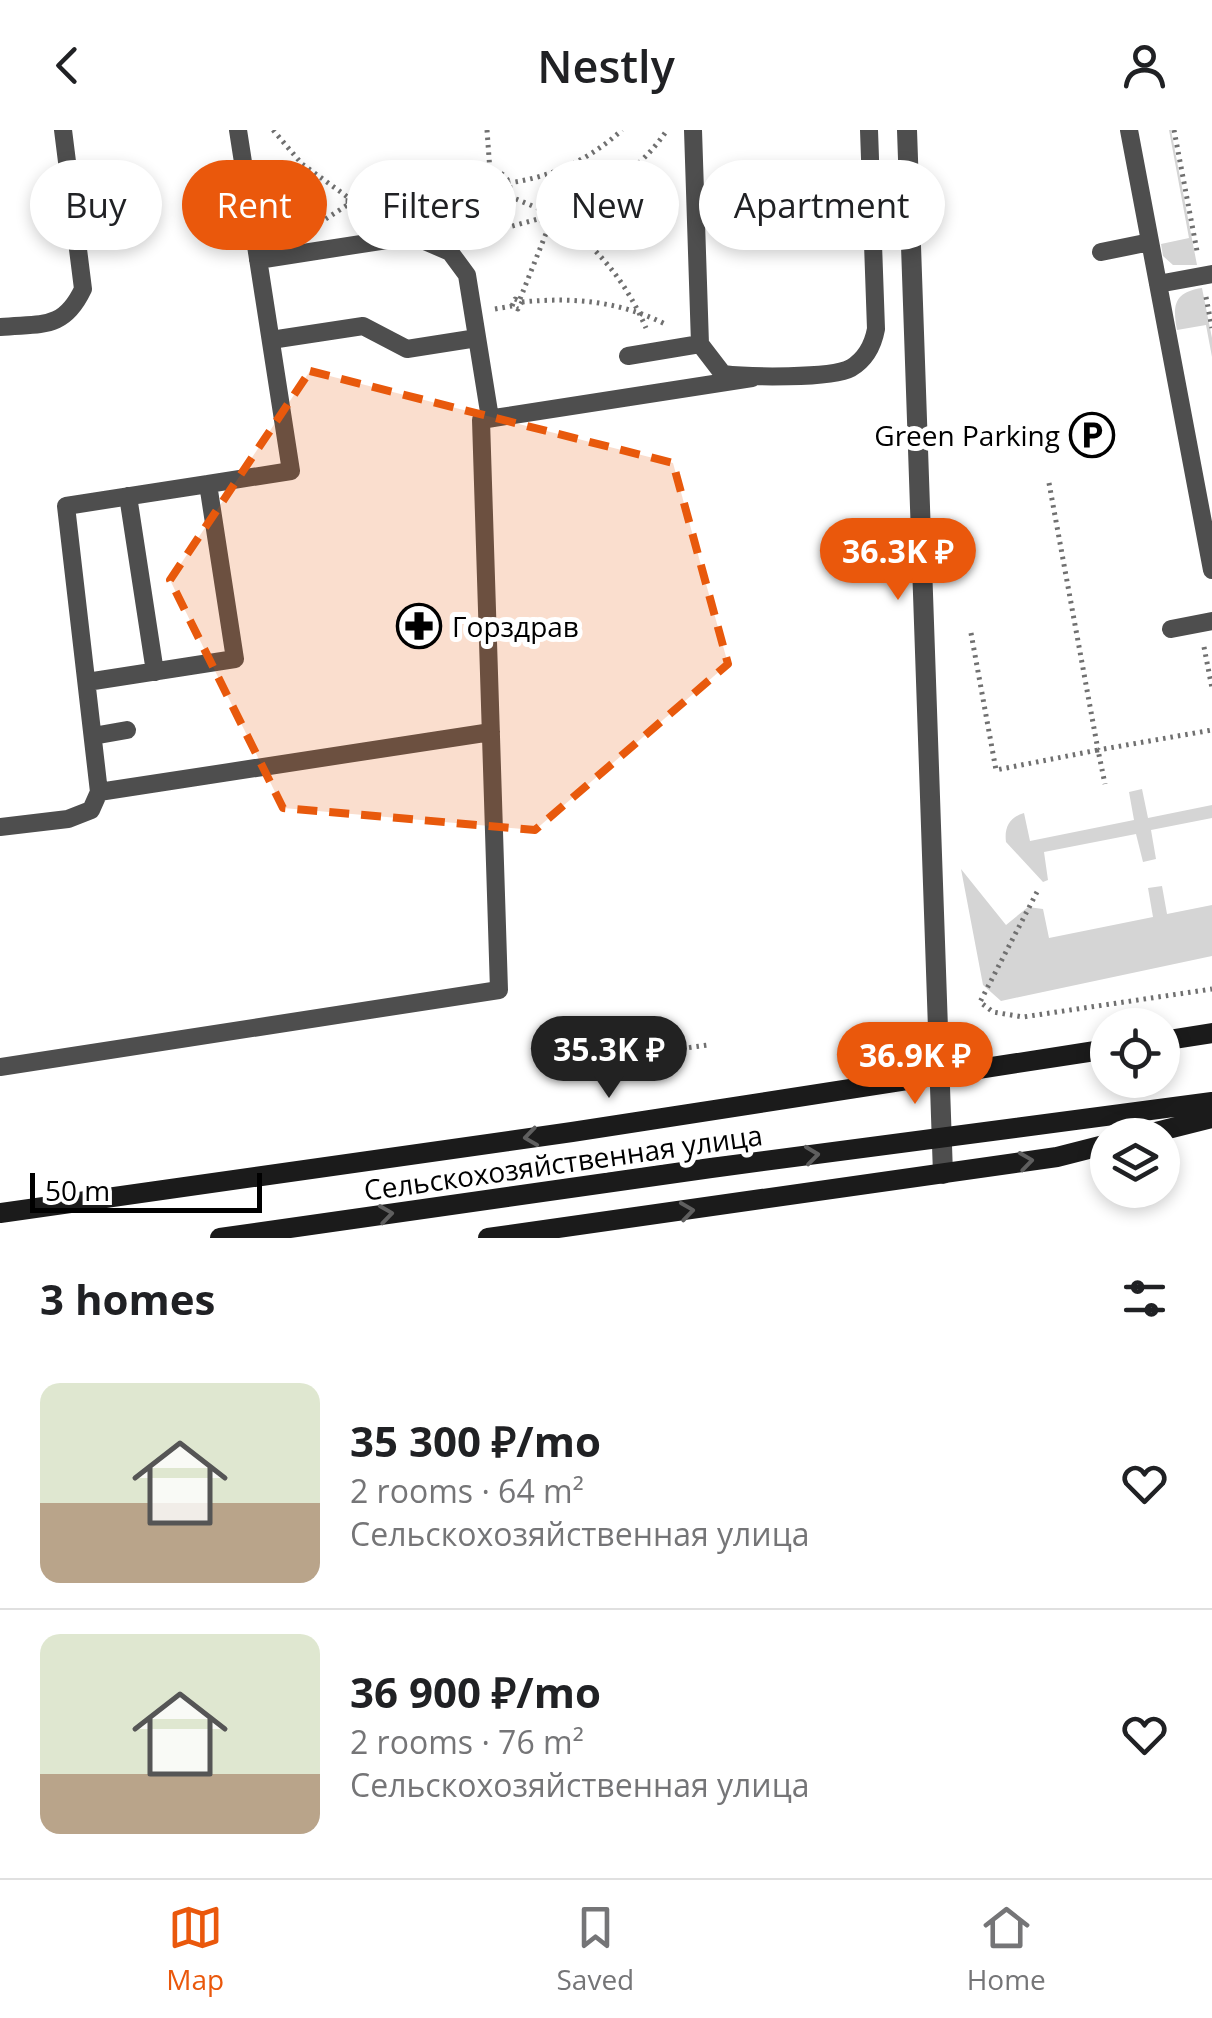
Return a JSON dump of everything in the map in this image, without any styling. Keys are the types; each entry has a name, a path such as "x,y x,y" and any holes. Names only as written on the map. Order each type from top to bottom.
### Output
{"main road":[{"path":"1180,1037 1212,1033"},
{"name":"Сельскохозяйственная улица","path":"0,1213 572,1132 1090,1052"},
{"name":"Сельскохозяйственная улица","path":"220,1238 1212,1102"},
{"path":"1180,1126 1212,1118"},
{"path":"488,1238 943,1174 1090,1149"}],"street":[{"path":"906,130 943,1174"}],"lane":[{"path":"0,327 58,321 74,306 83,289 64,130"},
{"path":"0,827 68,819 91,810 99,792 66,506 291,471 238,130"},
{"path":"693,130 700,344 723,374 752,378"},
{"path":"0,1067 499,990 481,420 752,378 846,371 861,360 873,344 876,329 870,130"},
{"path":"1129,130 1212,570"},
{"path":"258,260 413,236 450,252 467,275 490,418"},
{"path":"1101,252 1150,242"},
{"path":"1158,284 1207,275"},
{"path":"270,340 362,326 407,349 477,338"},
{"path":"628,356 700,344"},
{"path":"86,682 235,660 208,484"},
{"path":"128,496 156,672"},
{"path":"1172,629 1212,622"},
{"path":"93,736 127,730"},
{"path":"99,792 490,732"}],"path":[{"path":"272,130 302,164 347,197"},
{"path":"488,130 489,160"},
{"path":"516,181 565,168 592,154 622,130"},
{"path":"641,160 667,130"},
{"path":"1174,130 1207,275 1212,328"},
{"path":"463,270 471,250"},
{"path":"540,250 521,301 588,300 639,312 700,344"},
{"path":"596,250 615,271 639,312 655,351"},
{"path":"1049,484 1106,784"},
{"path":"971,633 996,770 1212,730"},
{"path":"1037,892 980,1002 994,1012 1023,1016 1212,989"},
{"path":"609,1080 606,1058 708,1044"}],"highlighted area":[{"path":"310,371 673,463 728,664 535,830 283,808 170,580"}],"shaded area":[{"path":"1169,130 1197,265 1173,265 1163,256 1161,244 1189,238"},
{"path":"1202,288 1212,357 1206,325 1177,330 1178,301 1186,293"},
{"path":"1142,789 1148,818 1212,805 1212,818 1151,830 1156,859 1143,862 1136,834 1044,852 1048,880 1043,882 1006,842 1009,823 1024,813 1030,841 1134,820 1129,792"},
{"path":"961,869 1006,925 1028,907 1043,909 1049,938 1153,917 1148,888 1162,886 1167,914 1212,905 1212,956 1001,1001 983,985"}],"place":[{"name":"Green Parking","path":"1092,435"},
{"name":"Горздрав","path":"419,626"}]}
